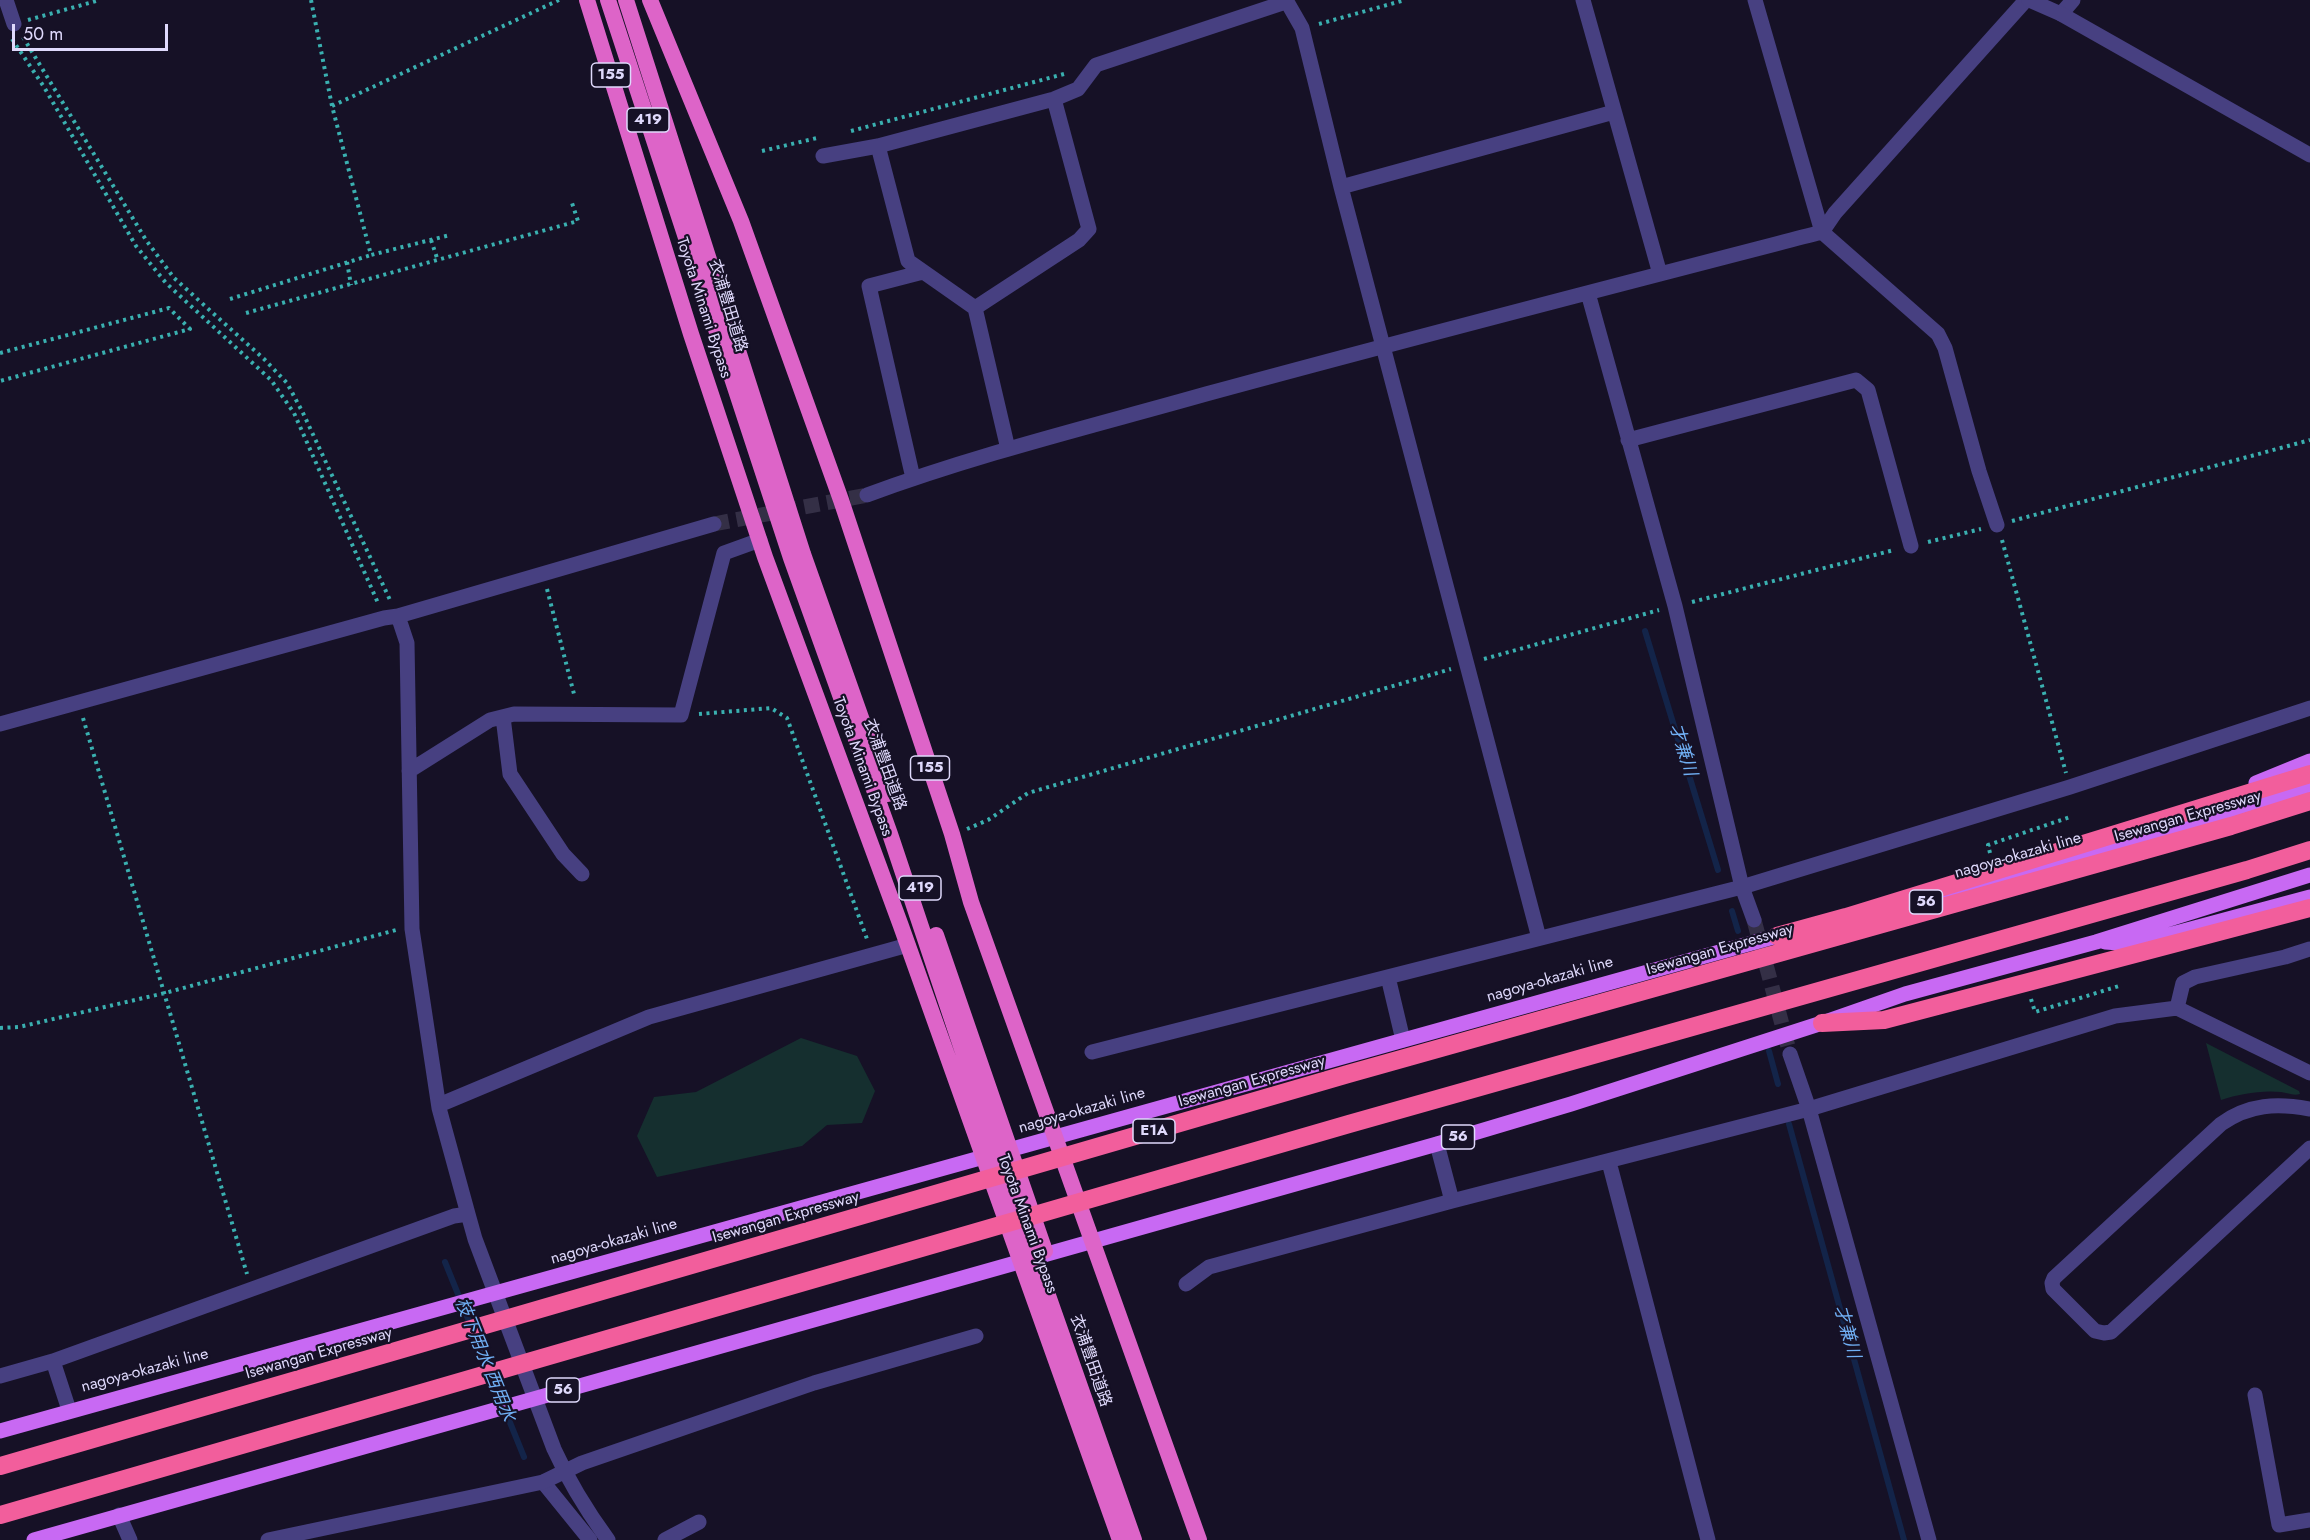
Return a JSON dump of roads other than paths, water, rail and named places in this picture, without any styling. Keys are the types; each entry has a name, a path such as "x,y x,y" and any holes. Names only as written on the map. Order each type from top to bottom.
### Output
{"highway":[{"name":"Toyota Minami Bypass","path":"587,0 691,334 760,540 908,945 1120,1540"},
{"name":"衣浦豊田道路","path":"608,0 695,237 1145,1540"},
{"name":"衣浦豊田道路","path":"626,0 695,237 731,379 791,558 890,834 974,1085 1134,1540"},
{"name":"155","path":"650,0 741,222 841,500 952,834 971,902 1199,1540"},
{"path":"1777,936 2310,774"},
{"name":"Isewangan Expressway","path":"0,1466 1348,1074 2220,830 2310,801"},
{"path":"0,1515 1326,1130 2247,870 2310,850"},
{"path":"1822,1023 1884,1020 2310,908"}],"main road":[{"path":"2073,859 2310,761"},
{"name":"nagoya-okazaki line","path":"0,1431 1777,936 1818,933 2073,859 2310,785"},
{"name":"56","path":"34,1540 1437,1144 1571,1104 1905,994 2096,942 2310,875"},
{"path":"2096,942 2135,944 2310,897"}],"street":[{"path":"6,0 9,25"},
{"path":"1583,0 1660,274"},
{"path":"1755,0 1822,231 1938,334 1945,348 1979,471 1997,525"},
{"path":"867,495 913,478 1008,449 1383,345 1822,231 1835,213 2027,0 2061,14 2310,155"},
{"path":"2061,14 2073,0"},
{"path":"823,156 878,146 1054,99 1078,89 1096,65 1286,1 1302,28 1341,187 1539,938"},
{"path":"975,308 1079,240 1089,229 1054,99"},
{"path":"1341,187 1614,112"},
{"path":"878,146 908,261 975,308 1008,449"},
{"path":"913,478 869,286 923,272"},
{"path":"1588,293 1675,606 1742,887 1754,920"},
{"path":"1628,440 1856,380 1868,390 1911,546"},
{"path":"0,724 391,617 714,524"},
{"path":"409,771 490,720 514,714 681,715 724,553 760,540"},
{"path":"391,617 406,643 409,771 405,929 439,1105 475,1239 554,1449 564,1472 590,1516 608,1540"},
{"path":"1092,1052 1742,887 2070,787 2310,708"},
{"path":"503,717 510,774 563,854 582,874"},
{"path":"439,1105 649,1017 908,945"},
{"path":"2177,1008 2183,983 2195,977 2285,957 2310,949"},
{"path":"1388,977 1403,1040"},
{"path":"1186,1284 1209,1267 1809,1108 2115,1016 2177,1008 2310,1073"},
{"path":"1790,1054 1809,1108 1929,1540"},
{"path":"2310,1109 2276,1105 2259,1107 2244,1110 2221,1124 2054,1278 2053,1289 2095,1331 2111,1332 2310,1148"},
{"path":"1437,1144 1452,1201"},
{"path":"1609,1162 1703,1539"},
{"path":"0,1376 53,1360 454,1216 468,1214"},
{"path":"268,1540 543,1482 582,1463 814,1383 976,1336"},
{"path":"53,1360 69,1410"},
{"path":"2255,1395 2279,1526 2310,1520"},
{"path":"543,1482 590,1540"},
{"path":"119,1515 130,1540"},
{"path":"665,1540 699,1522"}],"waterway":[{"name":"才兼川","path":"1645,631 1718,870"},
{"name":"才兼川","path":"1732,911 1738,931"},
{"name":"才兼川","path":"1769,1051 1778,1084"},
{"name":"才兼川","path":"1789,1124 1904,1540"},
{"name":"枝下用水 西用水","path":"445,1262 524,1457"}],"tunnel":[{"path":"714,524 867,495"},
{"path":"1754,920 1790,1054"}]}
